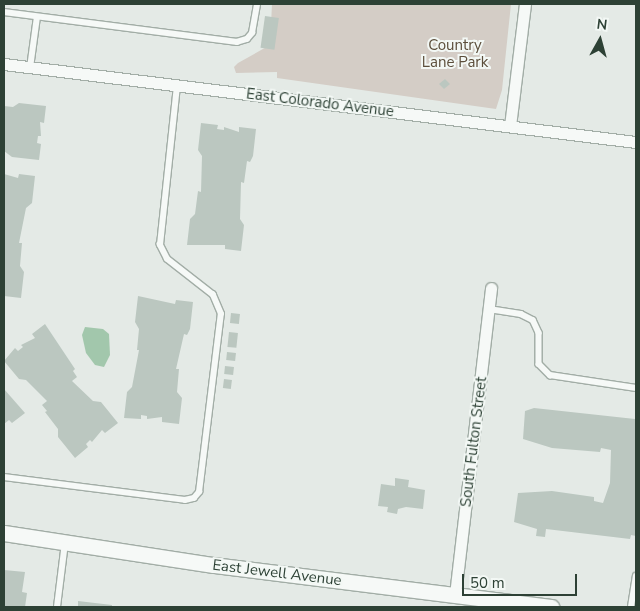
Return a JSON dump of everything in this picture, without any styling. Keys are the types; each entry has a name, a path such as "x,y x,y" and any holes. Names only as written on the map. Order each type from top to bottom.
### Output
{"street":[{"path":"510,126 525,4"},
{"name":"East Colorado Avenue","path":"4,64 636,142"},
{"name":"South Fulton Street","path":"455,595 491,288"},
{"name":"East Jewell Avenue","path":"4,533 214,565 551,607"}],"lane":[{"path":"4,12 237,42 247,39 252,33 257,4"},
{"path":"30,68 37,17"},
{"path":"4,477 185,500 194,498 199,492 221,314 213,295 168,261 160,245 177,86"},
{"path":"489,309 521,314 533,320 539,333 540,364 550,375 636,388"},
{"path":"58,607 66,541"},
{"path":"631,607 636,576"}],"green space":[{"name":"Country Lane Park","path":"272,4 511,4 502,90 496,109 277,78 277,72 236,73 234,67 238,63 270,45"}],"shaded area":[{"path":"85,327 103,329 109,334 110,355 104,367 95,365 86,353 82,335"}],"building":[{"path":"265,16 279,18 274,50 261,48"},
{"path":"445,79 450,84 444,89 439,84"},
{"path":"19,103 46,106 44,123 40,122 41,136 38,136 37,143 41,144 39,160 12,157 4,151 4,106 13,107"},
{"path":"201,123 218,125 217,129 224,130 224,127 239,132 239,127 256,129 253,156 250,162 247,161 244,183 241,182 240,219 244,225 241,251 225,249 225,245 187,245 190,219 195,214 198,191 201,192 202,156 198,150"},
{"path":"4,174 18,178 19,174 35,176 32,203 26,208 19,243 22,243 20,266 24,272 21,298 4,296"},
{"path":"138,296 175,304 176,300 193,302 190,329 187,335 184,334 176,369 179,369 177,392 182,398 179,424 162,422 162,417 147,419 147,416 141,415 141,419 124,418 127,392 132,387 139,350 137,350 139,329 135,322"},
{"path":"231,313 240,314 239,324 230,323"},
{"path":"45,324 75,369 73,371 77,377 72,381 93,401 101,402 118,423 105,433 102,430 92,442 90,440 86,444 88,447 75,458 58,437 58,429 45,412 47,411 42,405 47,401 26,380 19,379 4,361 15,348 18,351 23,347 21,345 35,338 32,334"},
{"path":"229,332 238,333 236,348 227,347"},
{"path":"227,352 236,353 235,361 226,360"},
{"path":"225,366 234,367 233,375 224,374"},
{"path":"224,379 232,380 231,389 223,388"},
{"path":"4,389 25,413 12,423 9,420 4,424"},
{"path":"534,408 635,419 636,536 631,535 630,539 546,529 545,537 536,536 537,529 514,522 518,493 552,491 594,497 594,501 603,503 610,483 611,450 601,448 600,452 552,448 523,439 525,411"},
{"path":"395,478 409,480 408,487 425,490 423,509 406,507 398,509 397,514 387,512 388,507 378,506 381,484 395,486"},
{"path":"4,570 25,572 22,592 27,593 25,607 4,607"},
{"path":"78,601 112,605 112,607 78,607"}]}
